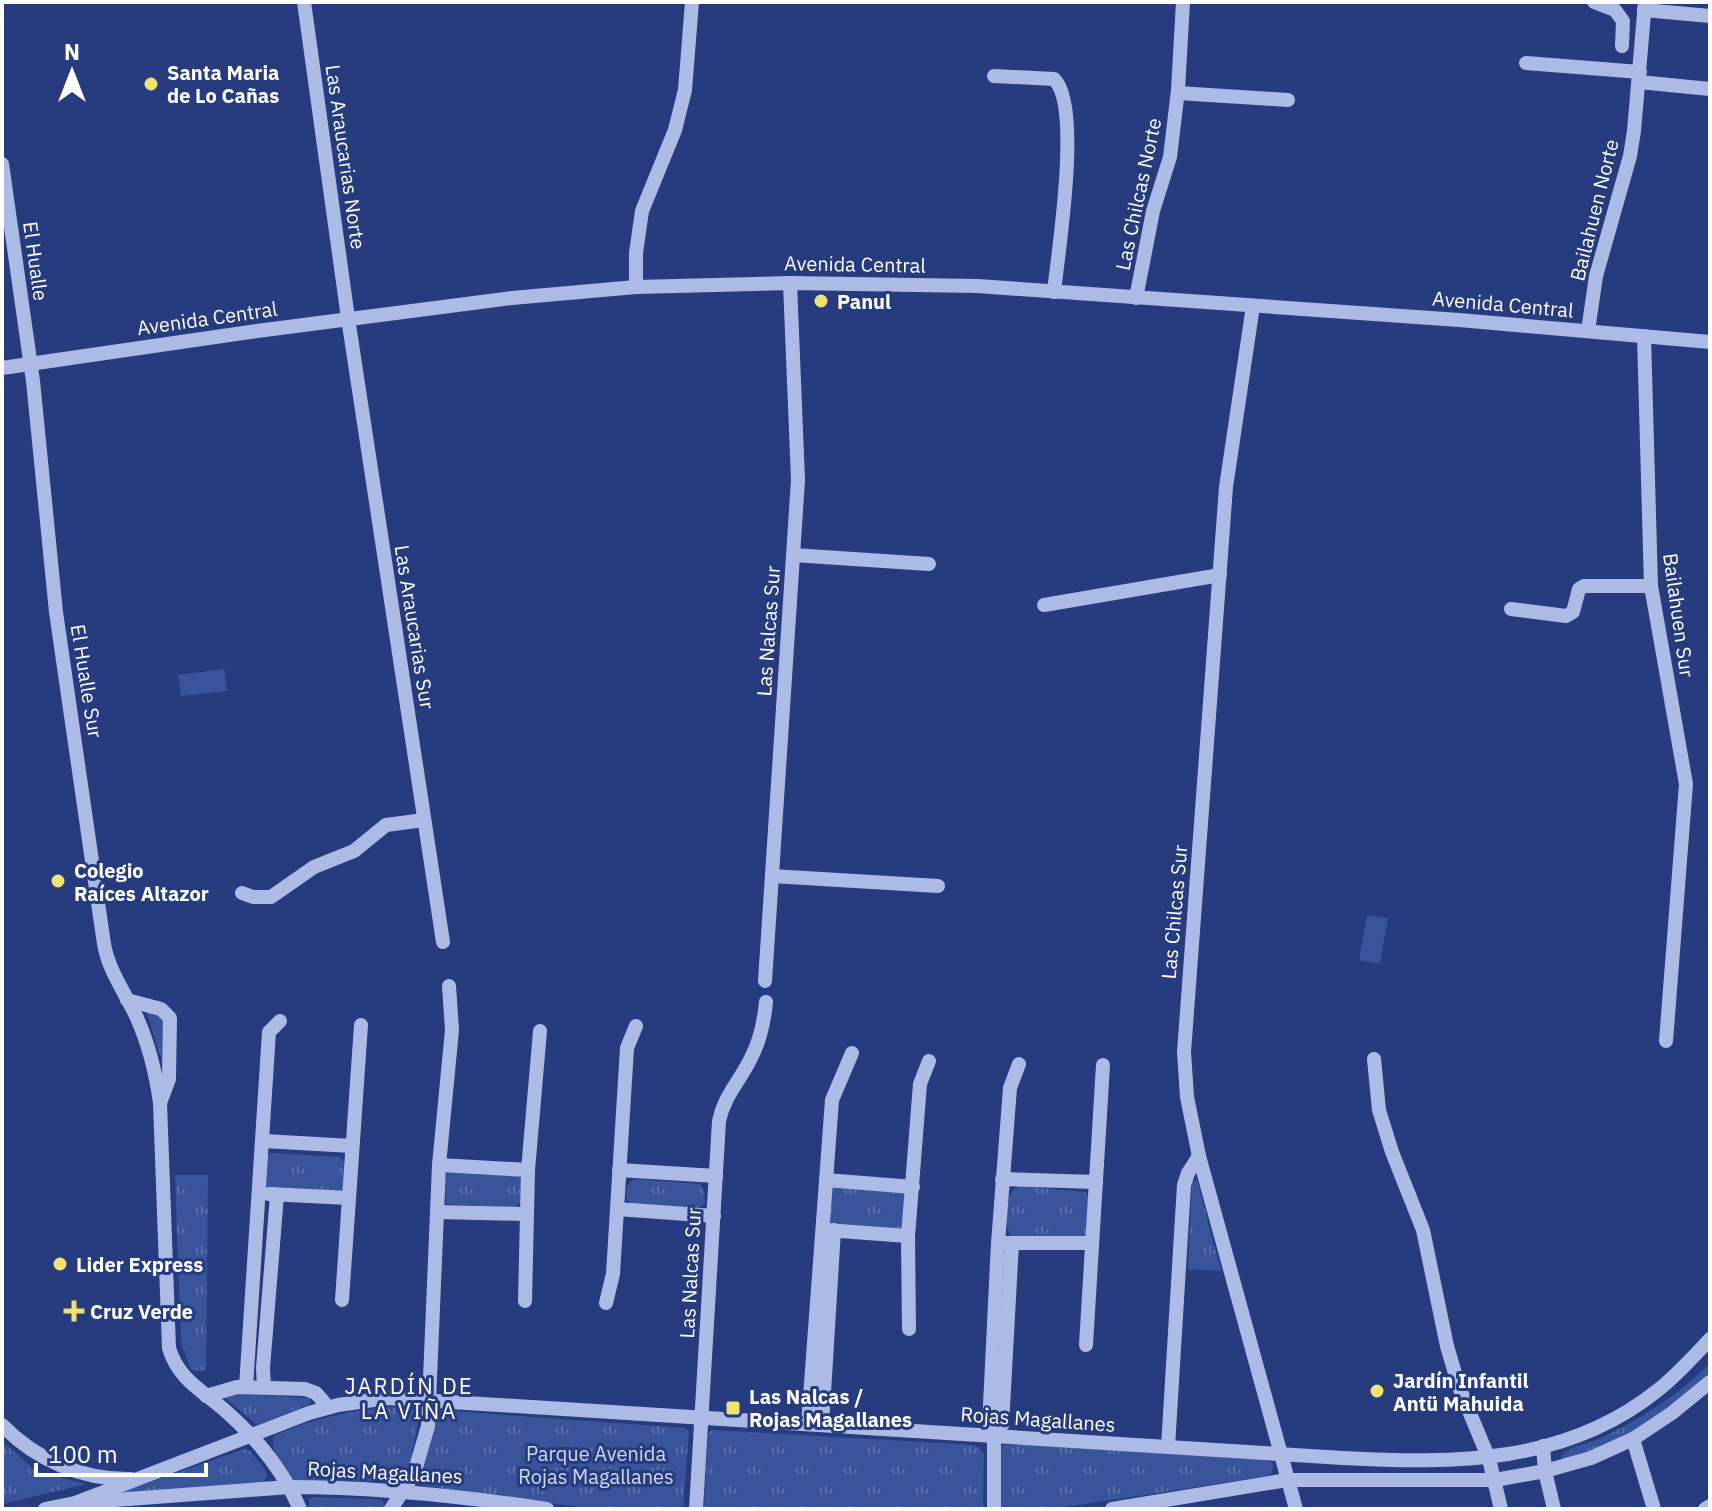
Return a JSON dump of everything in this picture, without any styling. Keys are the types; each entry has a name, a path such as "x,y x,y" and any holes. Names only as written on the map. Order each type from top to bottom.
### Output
{"street":[{"name":"Las Araucarias Norte","path":"304,2 348,318"},
{"path":"636,287 636,253 642,211 675,130 685,90 692,2"},
{"name":"Las Chilcas Norte","path":"1136,298 1153,211 1170,157 1178,93 1183,2"},
{"path":"1594,2 1608,6 1620,15 1623,40 1642,35"},
{"path":"1644,6 1710,16"},
{"name":"Bailahuen Norte","path":"1588,331 1599,263 1630,156 1644,6"},
{"path":"1526,63 1710,89"},
{"path":"994,76 1054,79 1061,88 1069,140 1054,292"},
{"path":"1178,93 1288,100"},
{"name":"El Hualle","path":"2,164 30,363"},
{"name":"Avenida Central","path":"2,368 348,318 512,298 636,287 790,283 900,283 1054,292 1459,320 1710,342"},
{"name":"Las Nalcas Sur","path":"765,981 798,480 790,283"},
{"name":"Las Chilcas Sur","path":"1253,306 1226,487 1183,1040 1187,1097 1199,1156 1296,1509"},
{"name":"Las Araucarias Sur","path":"348,318 443,942"},
{"name":"Bailahuen Sur","path":"1644,336 1651,586 1686,784 1666,1041"},
{"name":"El Hualle Sur","path":"30,363 54,596 104,944 109,967 136,1016 149,1050 160,1103 167,1337 177,1368 189,1383 231,1415 252,1437 289,1487 300,1509"},
{"path":"793,555 929,564"},
{"path":"1044,605 1220,575"},
{"path":"1511,609 1566,616 1573,612 1579,589 1584,586 1651,586"},
{"path":"242,893 253,897 271,897 314,867 354,851 386,825 424,820"},
{"path":"772,876 938,886"},
{"path":"391,1509 404,1491 422,1453 428,1426 439,1165 452,1030 449,986"},
{"name":"El Hualle Sur","path":"127,1000 161,1009 170,1018 169,1079 160,1103"},
{"name":"Las Nalcas Sur","path":"696,1509 721,1113 731,1088 756,1048 766,1002"},
{"path":"246,1387 269,1032 280,1021"},
{"path":"342,1300 361,1025"},
{"path":"606,1303 613,1274 627,1048 636,1026"},
{"path":"525,1301 528,1170 540,1031"},
{"path":"815,1424 828,1230 826,1180 832,1100 852,1053"},
{"path":"1374,1059 1379,1110 1423,1230 1447,1346 1459,1387 1489,1459 1501,1509"},
{"path":"909,1329 908,1236 920,1084 929,1061"},
{"path":"994,1509 994,1436 989,1425 989,1412 1005,1243 1002,1179 1010,1088 1019,1064"},
{"path":"1086,1345 1103,1065"},
{"path":"264,1141 352,1146"},
{"path":"1168,1447 1184,1185 1191,1166 1199,1156"},
{"path":"439,1165 528,1170"},
{"path":"619,1170 716,1176"},
{"path":"1002,1179 1096,1182"},
{"path":"826,1180 913,1187"},
{"path":"260,1194 349,1198"},
{"path":"264,1387 277,1195"},
{"path":"617,1209 714,1216"},
{"path":"438,1212 526,1214"},
{"path":"828,1230 908,1236"},
{"path":"1005,1243 1091,1243"},
{"name":"Rojas Magallanes","path":"75,1503 328,1407 370,1399 429,1399 1280,1454 1412,1461 1489,1459 1586,1432 1634,1408 1674,1377 1710,1339"},
{"path":"1112,1509 1287,1480 1495,1480 1545,1471 1591,1458 1633,1439 1710,1382"},
{"path":"206,1396 229,1388 246,1387 309,1390 316,1393 328,1407"},
{"path":"2,1425 24,1445 64,1467 108,1478 139,1479"},
{"path":"1633,1439 1654,1509"},
{"path":"1543,1446 1554,1509"},
{"name":"Rojas Magallanes","path":"45,1509 75,1503 289,1487 404,1491 478,1504 547,1509"},
{"path":"118,1509 135,1500"}],"green space":[{"path":"224,669 227,691 181,696 178,675"},
{"path":"1367,915 1388,918 1380,964 1359,960"},
{"path":"146,1010 161,1019 165,1026 164,1068"},
{"path":"271,1153 340,1157 345,1164 345,1192 263,1189 267,1156"},
{"path":"449,1173 518,1176 523,1182 521,1203 512,1208 446,1204 445,1178"},
{"path":"175,1175 208,1175 206,1371 191,1370 181,1343"},
{"path":"635,1179 700,1184 705,1203 696,1210 634,1205 627,1200 626,1190"},
{"path":"1197,1180 1221,1271 1188,1269 1192,1182"},
{"path":"1018,1186 1085,1192 1089,1197 1086,1238 1012,1237 1006,1210 1010,1195"},
{"path":"833,1187 905,1192 904,1229 828,1223 828,1193"},
{"path":"1710,1363 1710,1376 1660,1415 1604,1445 1564,1460 1561,1458 1572,1448 1599,1439 1644,1415 1685,1386"},
{"path":"226,1393 311,1400 310,1404 257,1425 224,1397"},
{"path":"389,1407 415,1409 419,1416 408,1475 398,1482 291,1480 275,1453 274,1436 288,1430 330,1417"},
{"name":"Parque Avenida Rojas Magallanes","path":"437,1410 685,1428 689,1432 683,1509 593,1509 425,1486 417,1482"},
{"name":"Parque Avenida Rojas Magallanes","path":"712,1430 975,1445 984,1453 983,1509 704,1509 708,1434"},
{"path":"2,1441 37,1472 86,1484 2,1504"},
{"path":"1003,1445 1267,1460 1273,1464 1268,1476 1052,1509 999,1509 1001,1452"},
{"path":"244,1449 249,1450 264,1468 267,1475 264,1482 111,1496"},
{"path":"309,1499 375,1499 382,1500 385,1506 382,1509 309,1509"}],"place":[{"name":"Santa Maria de Lo Cañas","path":"151,84"},
{"name":"Panul","path":"821,301"},
{"name":"Colegio Raíces Altazor","path":"58,881"},
{"name":"Lider Express","path":"60,1264"},
{"name":"Cruz Verde","path":"74,1311"},
{"name":"Jardín Infantil Antü Mahuida","path":"1377,1391"},
{"name":"Las Nalcas / Rojas Magallanes","path":"733,1408"}],"district":[{"name":"JARDÍN DE LA VIÑA","path":"409,1398"}]}
